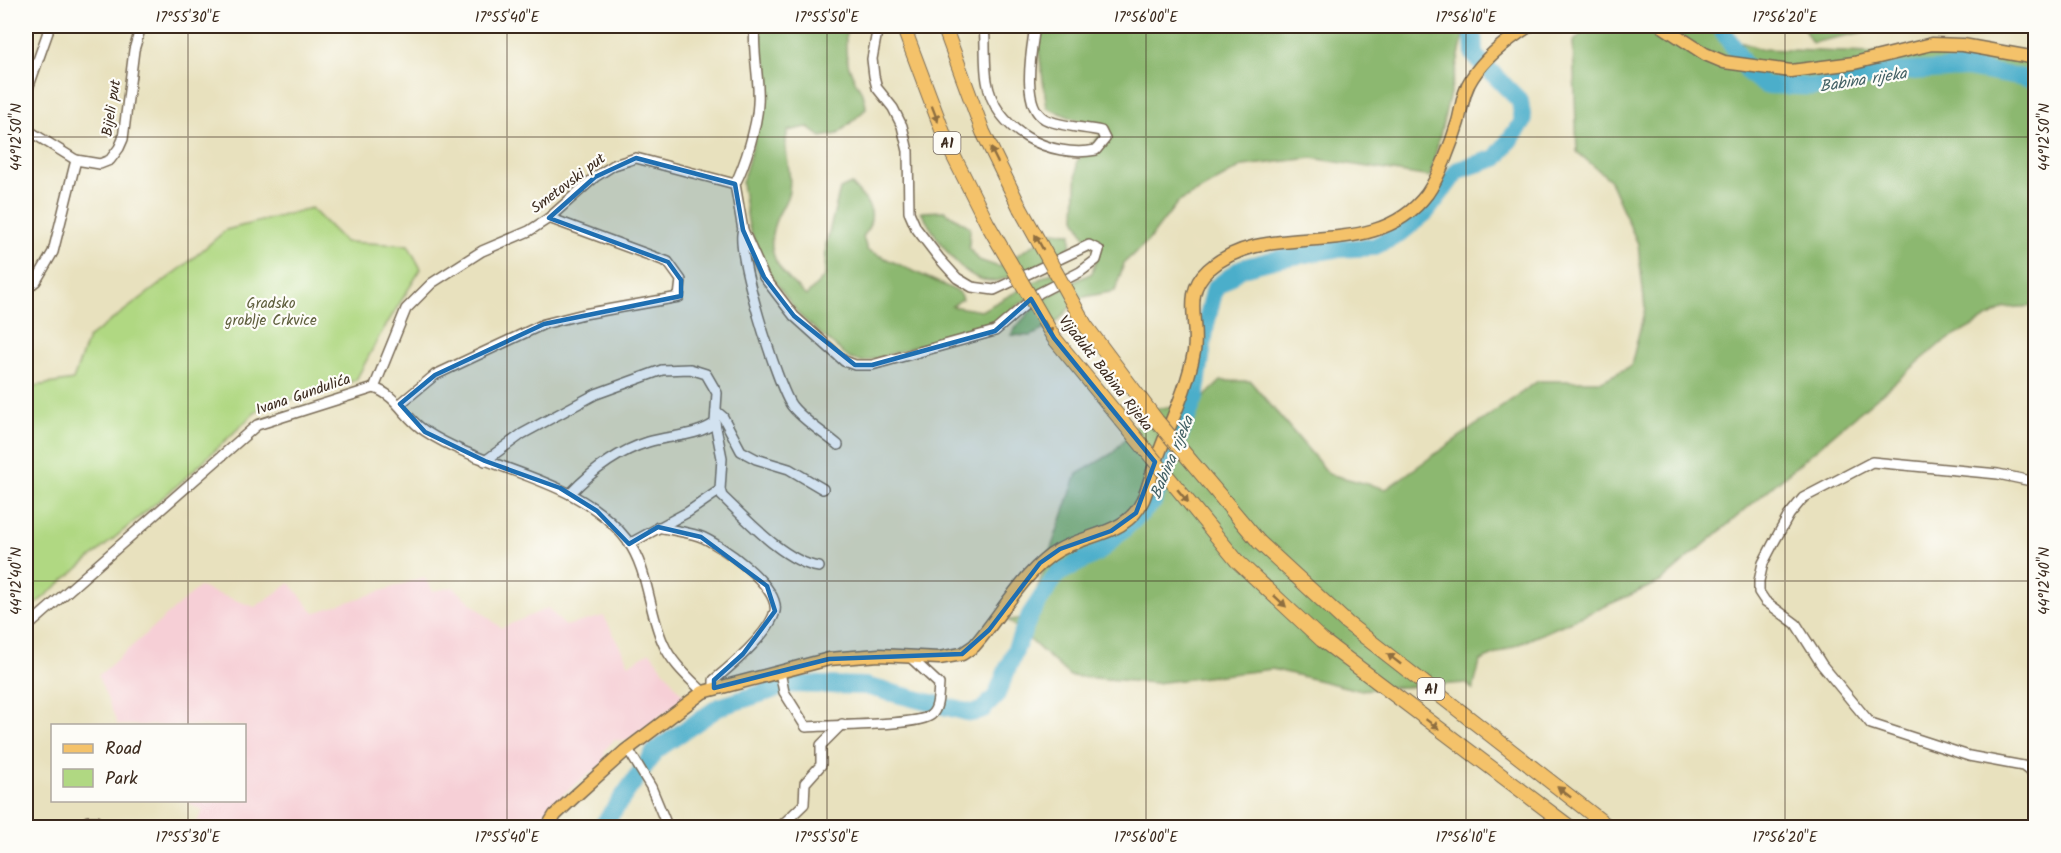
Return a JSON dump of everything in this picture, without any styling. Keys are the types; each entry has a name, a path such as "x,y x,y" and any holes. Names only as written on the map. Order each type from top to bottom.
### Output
{"highway":[{"name":"Vijadukt Babina Rijeka","path":"903,26 947,143 987,223 1054,338 1238,561 1322,640 1571,828"},
{"name":"Vijadukt Babina Rijeka","path":"944,26 983,132 1020,208 1085,325 1157,421 1259,542 1347,623 1610,828"}],"main road":[{"path":"547,828 555,816 573,798 628,749 709,690 780,675 829,659 879,655 939,658 962,654 974,646 990,630 1040,563 1059,549 1111,531 1136,513 1187,381 1196,331 1191,300 1199,279 1230,253 1255,246 1302,239 1348,238 1369,232 1404,216 1427,193 1447,151 1472,78 1500,45 1529,26"},
{"path":"1662,26 1705,54 1724,62 1768,68 1811,69 1947,44 2036,58"}],"street":[{"name":"Bijeli put","path":"76,160 100,164 110,160 119,148 123,139 134,50 141,26"},
{"path":"755,26 754,56 758,106 745,164 735,184 742,230 764,277 794,316 844,361 855,365 872,365 995,331 1039,293 1080,272 1096,260 1099,250 1089,245 994,290 972,287 957,278 916,228 909,212 908,151 902,126 893,108 878,88 874,76 872,59 878,26"},
{"path":"984,26 987,81 992,99 1021,135 1041,145 1096,150 1105,140 1101,131 1045,119 1034,109 1029,88 1035,26"},
{"path":"26,94 48,32"},
{"path":"26,129 76,160 53,252 36,281 26,289"},
{"name":"Smetovski put","path":"374,388 406,309 432,283 482,251 529,231 549,218 595,177 614,165 636,158 735,184"},
{"path":"400,404 435,375 544,324 584,314 679,297 681,279 668,262 549,218"},
{"path":"742,230 740,243 778,377 792,406 838,445"},
{"path":"485,461 522,434 596,394 662,370 690,369 706,374 717,393 715,423 722,458 720,490 722,496 786,552 804,564 819,567"},
{"name":"Ivana Gundulića","path":"26,628 257,424 374,388 383,391 400,404 425,432 485,461 570,494 597,511 629,544 643,574 664,645 674,662 709,690"},
{"path":"716,411 723,417 741,451 756,459 789,470 823,489"},
{"path":"570,494 599,467 645,443 704,431 715,423"},
{"path":"2036,482 1998,474 1872,462 1803,498 1789,515 1763,562 1759,592 1773,610 1796,624 1840,689 1871,724 1961,754 2024,766 2036,776"},
{"path":"629,544 688,512 720,490"},
{"path":"658,527 701,537 734,557 767,586 775,602 775,611 766,627 714,680 709,690"},
{"path":"780,675 784,692 806,727 919,719 927,717 933,711 938,700 939,684 910,657"},
{"path":"779,828 804,804 805,783 821,765 821,745 842,724"},
{"path":"628,749 651,787 668,828"},
{"path":"78,828 88,821 97,821"}],"highlighted area":[{"path":"636,158 735,184 743,230 764,277 794,316 855,365 872,365 995,331 1031,299 1054,338 1155,462 1136,513 1111,531 1060,549 1040,563 989,630 962,654 829,659 714,688 714,680 743,654 775,611 767,586 701,537 658,527 629,544 597,511 560,488 485,461 425,432 400,404 435,375 544,324 681,296 681,280 668,262 549,218 595,177"}],"shaded area":[{"path":"424,577 433,591 453,587 501,628 548,608 565,626 604,616 629,664 650,652 685,698 626,741 614,740 605,750 603,763 553,802 533,827 193,828 203,811 188,802 246,802 246,724 118,724 98,676 199,587 255,607 290,583 314,613"}],"green space":[{"path":"760,26 846,26 849,68 866,103 866,109 838,134 821,137 807,127 788,131 786,145 790,182 786,201 772,233 773,254 783,272 806,296 825,276 826,244 840,189 851,184 870,209 871,221 863,237 867,250 959,292 962,299 952,306 981,311 1047,275 1057,271 1062,277 1015,307 1001,323 985,325 864,362 850,359 800,316 765,268 749,227 742,183 764,106 759,51"},
{"path":"1031,26 1466,26 1430,177 1312,158 1243,166 1177,203 1148,241 1124,263 1115,291 1079,298 1056,323 1031,336 1011,335 1028,314 1046,298 1092,273 1099,250 1089,245 1075,218 1077,161 1104,131 1047,108 1037,38"},
{"path":"1590,26 1695,26 1760,49 2035,59 2035,306 2005,308 1940,344 1660,582 1480,661 1473,690 1466,683 1358,690 1272,669 1156,683 1070,676 1008,620 1027,618 1077,474 1113,453 1149,410 1199,402 1221,381 1250,381 1329,474 1386,489 1538,381 1602,381 1631,366 1645,308 1638,244 1609,179 1577,152 1573,42"},
{"path":"1802,26 1891,26 1812,43"},
{"name":"Gradsko groblje Crkvice","path":"311,208 345,242 408,245 421,269 380,335 356,380 259,409 180,483 26,612 26,408 29,387 73,380 88,338 184,266 226,230"},
{"path":"944,211 970,227 969,248 979,260 999,267 1053,232 1071,233 1071,245 1064,253 1024,271 1000,280 987,281 963,269 943,246 921,212"}],"waterway":[{"name":"Babina rijeka","path":"601,828 656,750 719,707 791,684 865,686 971,713 981,711 996,696 1030,615 1057,574 1099,552 1153,502 1195,398 1206,324 1215,288 1242,268 1277,259 1336,249 1373,247 1398,235 1426,212 1458,170 1496,158 1523,122 1520,101 1474,55 1473,29 1476,26"},
{"name":"Babina rijeka","path":"1720,26 1750,74 1765,85 1822,87 1894,72 1966,68 2036,80"}]}
